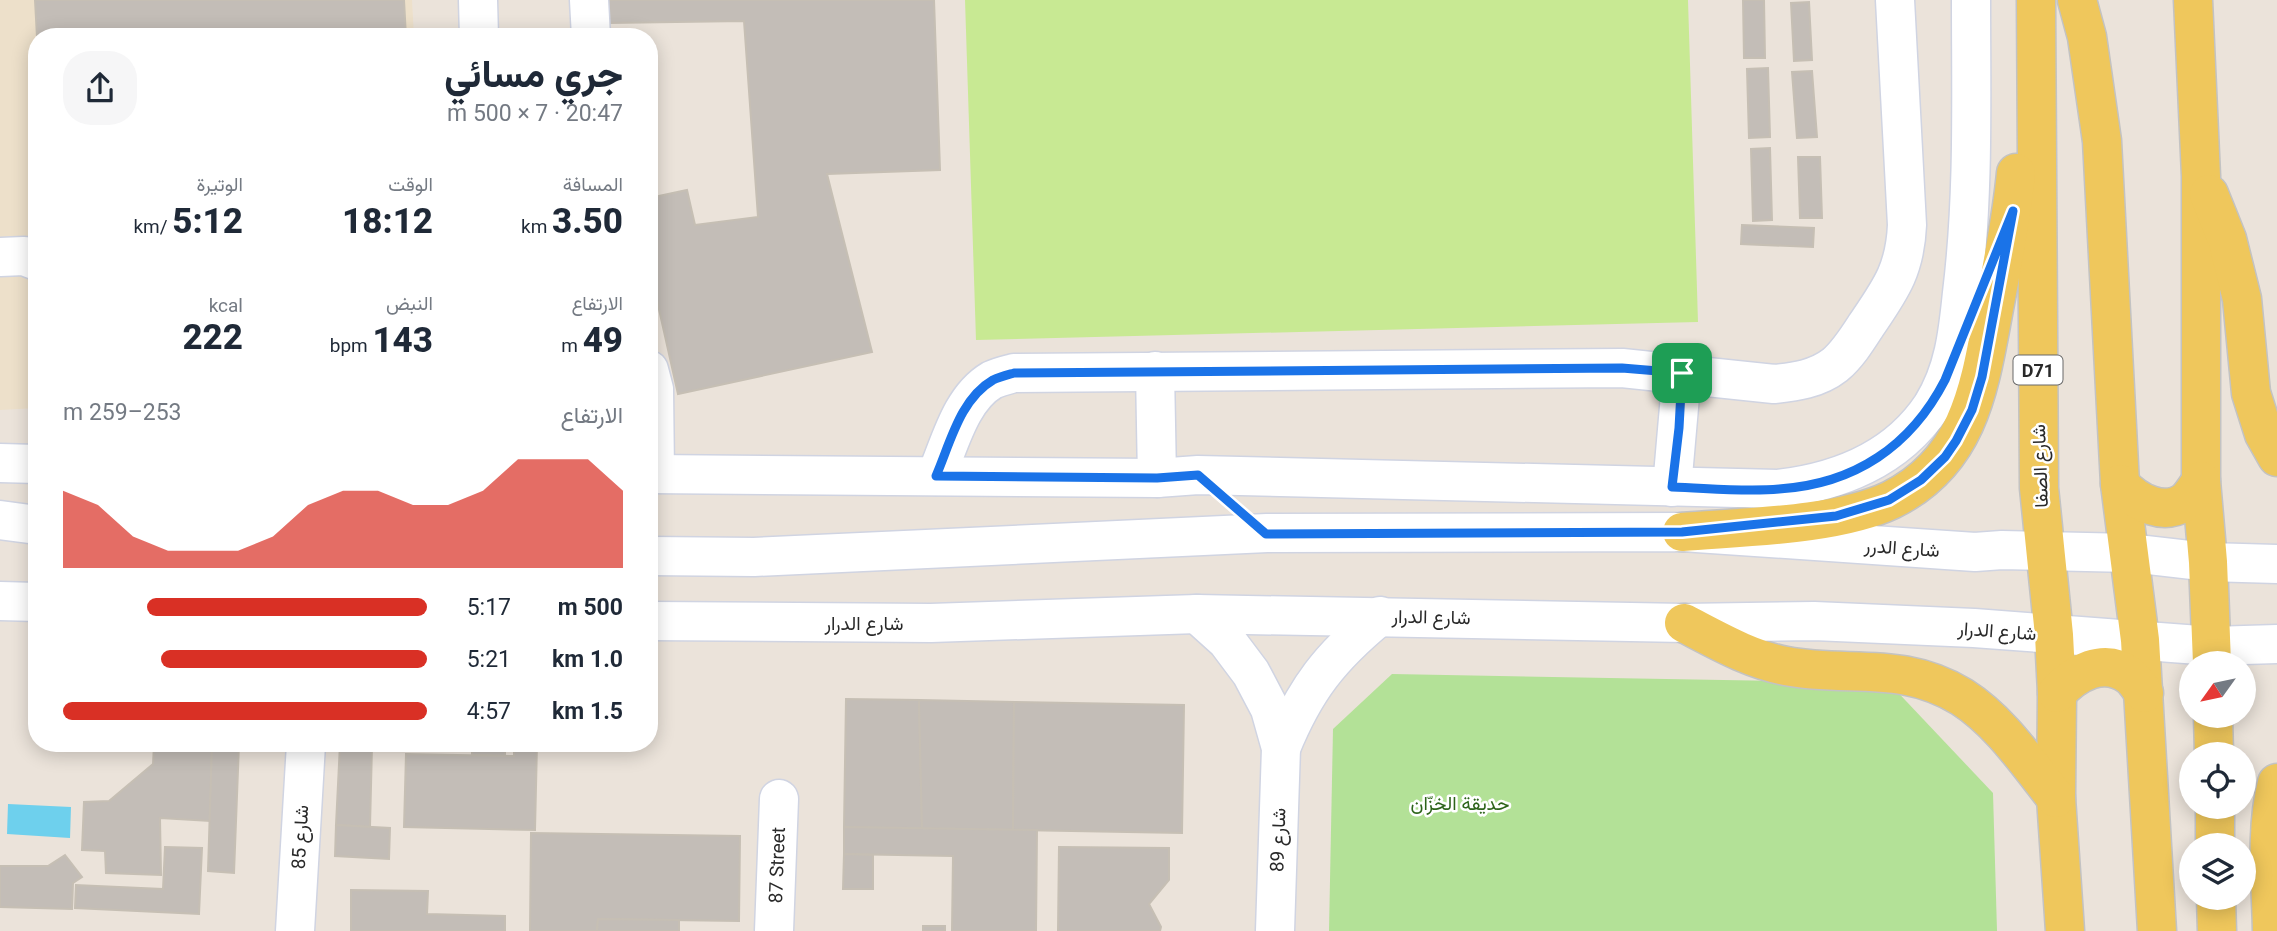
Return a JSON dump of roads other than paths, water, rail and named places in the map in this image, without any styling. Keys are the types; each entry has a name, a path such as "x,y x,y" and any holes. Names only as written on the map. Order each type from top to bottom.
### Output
{"main road":[{"path":"1682,532 1804,521 1860,511 1907,490 1945,457 1956,441 1972,410 1982,377 2013,211 2035,0"},
{"name":"شارع الصفا","path":"2035,0 2039,488 2054,635 2057,693 2056,798 2065,931"},
{"path":"2077,0 2087,37 2102,141 2120,484 2140,640 2157,931"},
{"path":"2193,0 2201,176 2201,481 2212,651"},
{"path":"2201,176 2215,206 2236,271 2242,299 2251,393 2264,434 2277,457"},
{"path":"2120,484 2144,504 2158,507 2175,506 2188,499 2201,481"},
{"path":"1684,622 1736,650 1788,667 1903,674 1942,687 1960,696 1994,722 2056,798"},
{"path":"2057,693 2070,678 2088,669 2112,667 2130,676 2144,693"},
{"path":"2272,931 2269,839 2271,806 2277,783"},
{"path":"2216,910 2217,931"}],"street":[{"path":"478,0 479,28"},
{"path":"589,0 591,28"},
{"path":"936,476 963,413 974,395 993,380 1014,373 1622,368 1774,384 1816,376 1834,365 1850,349 1894,284 1906,245 1895,0"},
{"path":"1955,352 1969,242 1972,0"},
{"path":"658,474 1157,478 1198,475 1778,489 1808,485 1838,478 1865,466 1891,449 1914,429 1932,406 2013,211"},
{"path":"0,257 28,258"},
{"path":"1155,371 1157,478"},
{"path":"1672,487 1682,373"},
{"path":"0,463 28,464"},
{"path":"1198,475 1266,534"},
{"path":"0,520 28,524"},
{"path":"658,556 754,557 1266,534 1682,532"},
{"name":"شارع الدرر","path":"1682,532 1975,552 2044,552"},
{"path":"0,547 28,547"},
{"path":"2044,552 2130,553 2208,562 2277,564"},
{"path":"0,601 28,602"},
{"name":"شارع الدرار","path":"658,621 931,623 1197,614 1684,622 1814,621 1974,628 2140,640 2197,651"},
{"name":"شارع 89","path":"1197,614 1227,641 1251,673 1270,709 1281,748 1275,931"},
{"name":"شارع 89","path":"1281,748 1297,709 1320,674 1347,642 1380,616"},
{"name":"شارع الدرار","path":"2232,651 2277,644"},
{"name":"شارع 85","path":"295,931 306,752"},
{"name":"87 Street","path":"774,931 779,799"}],"water":[{"path":"8,804 71,807 70,838 7,834"}],"park label":[{"name":"حديقة الخزّان","path":"1460,803"}]}
